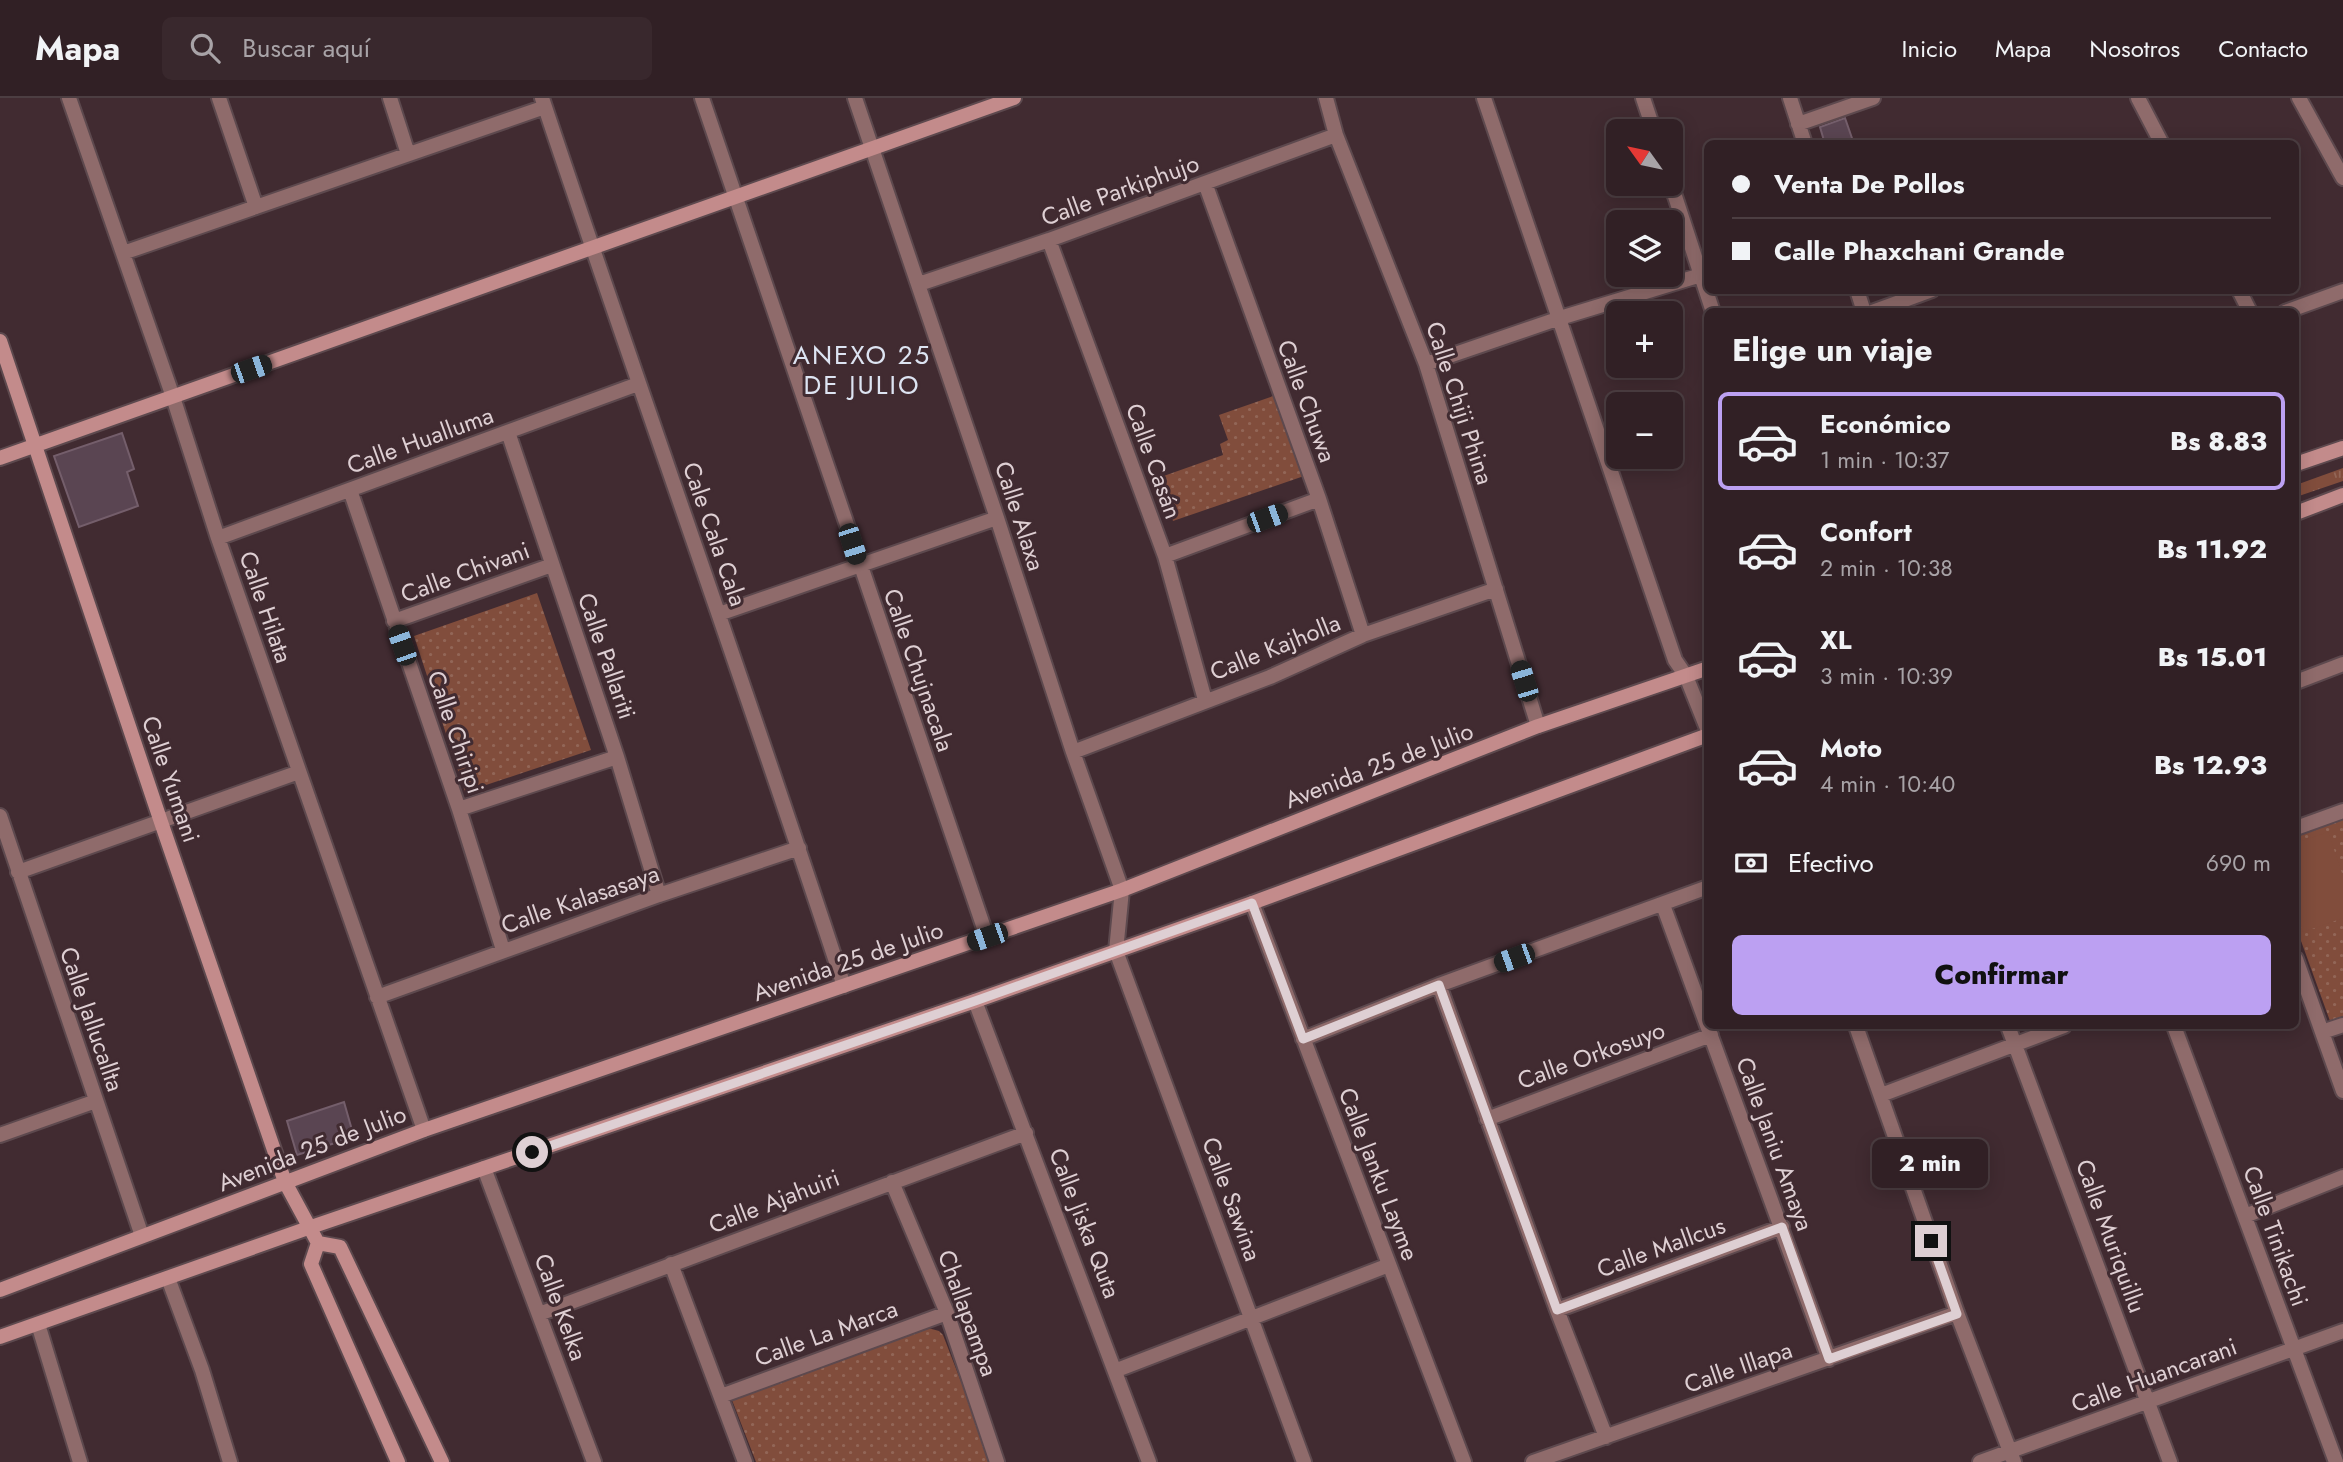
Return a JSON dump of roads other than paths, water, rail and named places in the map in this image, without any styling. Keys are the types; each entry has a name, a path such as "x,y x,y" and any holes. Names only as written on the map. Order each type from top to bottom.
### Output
{"main road":[{"path":"0,458 1014,98"},
{"name":"Calle Yumani","path":"0,341 285,1182 318,1243"},
{"path":"2299,463 2343,447"},
{"path":"2299,512 2343,495"},
{"name":"Avenida 25 de Julio","path":"0,1290 424,1130 1122,890 1538,726 1704,669"},
{"path":"0,1338 311,1227 975,1001 1252,903 1704,734"},
{"path":"398,1462 311,1264 318,1243 340,1247 442,1462"}],"street":[{"name":"Calle Hilata","path":"69,98 173,397 218,538 424,1130"},
{"path":"219,98 256,207"},
{"path":"390,98 408,154"},
{"name":"Calle Chujnacala","path":"702,98 987,937"},
{"name":"Calle Alaxa","path":"855,98 1073,752 1122,890 1116,951"},
{"name":"Calle Chiji Phina","path":"1326,98 1336,135 1426,364 1538,726"},
{"path":"1483,98 1675,660 1686,676 1704,723"},
{"path":"1643,98 1650,119"},
{"path":"1790,98 1804,140"},
{"path":"1798,124 1873,98"},
{"path":"2138,98 2160,140"},
{"path":"2299,98 2343,178"},
{"path":"123,253 408,154 543,102"},
{"name":"Cale Cala Cala","path":"543,102 844,986"},
{"name":"Calle Parkiphujo","path":"919,285 1336,135"},
{"name":"Calle Chuwa","path":"1205,183 1318,499 1363,635"},
{"path":"1675,196 1704,284"},
{"name":"Calle Casán","path":"1049,240 1165,556 1205,700"},
{"path":"1426,364 1560,318 1701,275"},
{"path":"2296,308 2343,291"},
{"path":"1883,308 1922,294"},
{"name":"Calle Hualluma","path":"218,538 638,384"},
{"name":"Calle Pallariti","path":"508,432 617,757 659,895"},
{"name":"Calle Chiripi","path":"350,490 459,809 503,950"},
{"path":"1165,556 1318,499"},
{"path":"719,614 997,519"},
{"name":"Calle Chivani","path":"394,621 552,565"},
{"name":"Calle Kajholla","path":"1073,752 1270,677 1363,635 1496,589"},
{"path":"2299,681 2343,664"},
{"path":"459,809 617,757"},
{"path":"18,872 299,772"},
{"path":"2299,827 2343,811"},
{"name":"Calle Jallucallta","path":"0,816 142,1236"},
{"name":"Calle Kalasasaya","path":"377,997 503,950 799,848"},
{"path":"1303,1039 1439,985 1704,889"},
{"name":"Calle Janku Layme","path":"1252,903 1464,1462"},
{"name":"Calle Janiu Amaya","path":"1663,905 1704,1016"},
{"name":"Calle Sawina","path":"1116,951 1304,1462"},
{"path":"2299,967 2343,1091"},
{"path":"1439,985 1606,1437"},
{"name":"Calle Jiska Quta","path":"975,1001 1149,1462"},
{"path":"2322,1032 2343,1025"},
{"name":"Calle Janiu Amaya","path":"1709,1029 1829,1359"},
{"path":"1857,1029 1957,1314 2012,1457"},
{"name":"Calle Muriquillu","path":"2009,1029 2170,1462"},
{"path":"1881,1095 2056,1029"},
{"name":"Calle Tinikachi","path":"2175,1029 2336,1462"},
{"name":"Calle Orkosuyo","path":"1487,1119 1711,1035"},
{"path":"0,1135 96,1101"},
{"name":"Calle Ajahuiri","path":"539,1314 1026,1133"},
{"name":"Calle Kelka","path":"484,1168 594,1462"},
{"path":"2245,1216 2343,1177"},
{"name":"Challapampa","path":"892,1182 947,1312 997,1462"},
{"name":"Calle Mallcus","path":"1557,1310 1782,1227"},
{"path":"671,1264 745,1462"},
{"path":"1116,1370 1389,1265"},
{"path":"168,1278 202,1370 230,1462"},
{"name":"Calle La Marca","path":"721,1396 947,1312"},
{"name":"Calle Illapa","path":"1533,1462 1957,1314"},
{"path":"38,1324 80,1462"},
{"name":"Calle Huancarani","path":"1980,1462 2012,1457 2148,1402 2343,1331"}],"district":[{"name":"ANEXO 25 DE JULIO","path":"862,370"}]}
